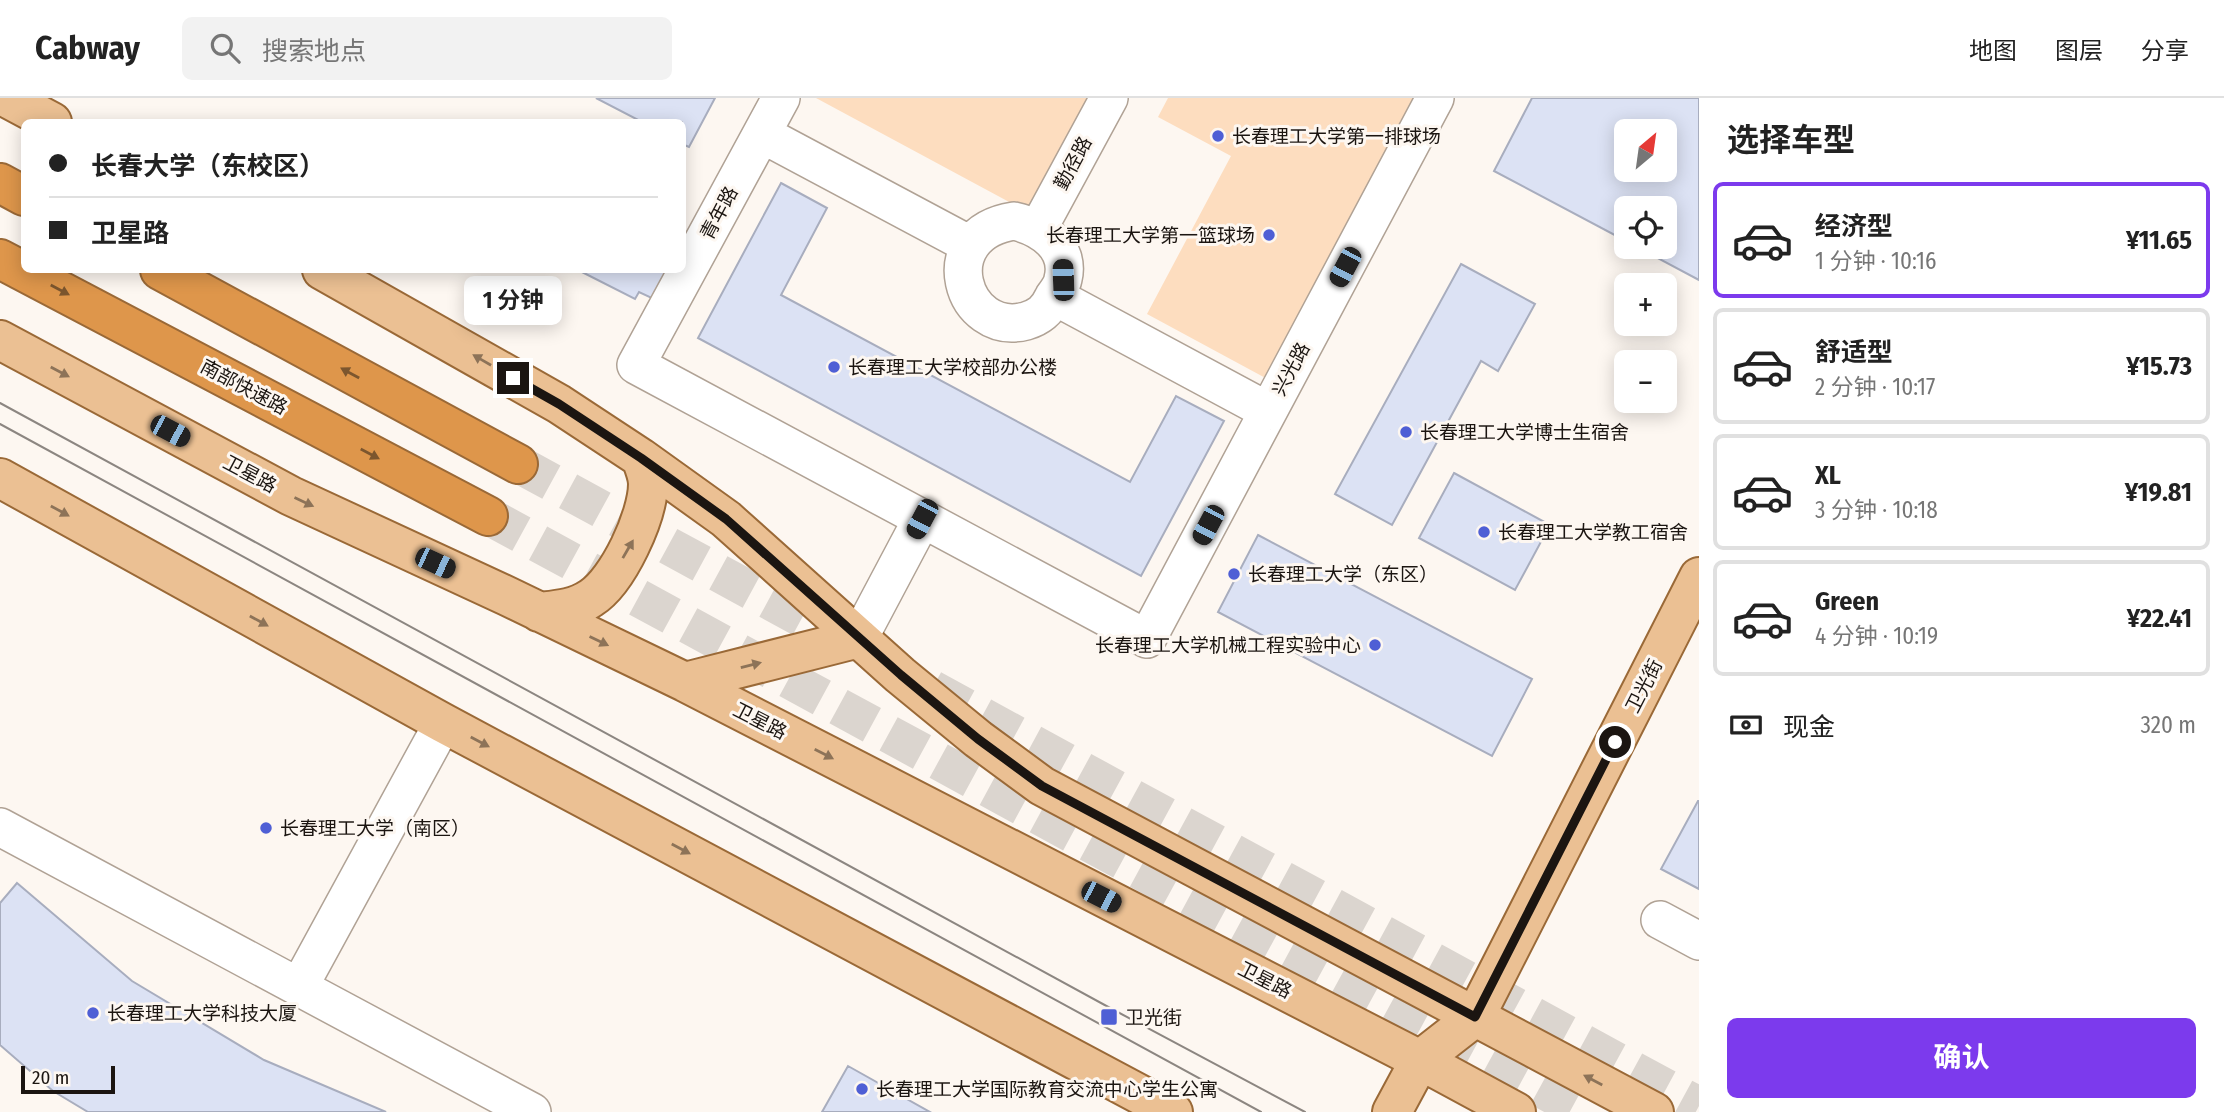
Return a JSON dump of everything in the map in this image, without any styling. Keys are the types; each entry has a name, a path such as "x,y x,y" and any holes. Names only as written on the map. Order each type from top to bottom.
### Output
{"highway":[{"path":"0,183 21,194"},
{"name":"南部快速路","path":"0,258 21,269"},
{"name":"南部快速路","path":"28,273 488,516"},
{"path":"166,273 518,464"}],"main road":[{"path":"7,98 46,119"},
{"path":"327,273 559,404 726,519 859,638 978,739 1042,786 1654,1112"},
{"name":"卫星路","path":"0,340 291,496 685,682 1516,1112"},
{"path":"539,612 571,608 593,597 614,572 634,540 645,506 648,482 641,458"},
{"path":"0,478 443,723 1173,1112"},
{"name":"卫光街","path":"1392,1112 1420,1060 1475,1017 1699,578"},
{"path":"685,682 859,638"}],"lane":[{"name":"青年路","path":"781,98 636,365 922,519"},
{"name":"勤径路","path":"1038,229 1109,98"},
{"name":"兴光路","path":"922,519 1147,639 1435,98"},
{"path":"762,134 970,245"},
{"path":"1014,221 1038,229 1046,233 1057,246 1063,263 1063,280 1048,309 1035,318 1019,322 988,316 975,305 967,292 963,276 964,260 970,245 982,232 997,224 1014,221"},
{"path":"1054,296 1268,411"},
{"path":"859,638 922,519"},
{"path":"299,987 443,723"},
{"path":"0,827 532,1112"},
{"path":"1660,920 1699,941"}],"shaded area":[{"path":"816,98 1101,98 1037,217"},
{"name":"长春理工大学第一篮球场","path":"1168,98 1423,98 1271,381 1147,314 1231,156 1158,117"}],"building":[{"path":"596,98 715,98 689,147 686,146 686,119 636,119"},
{"path":"1532,98 1699,98 1699,280 1660,259 1677,259 1677,196 1614,196 1614,235 1494,171"},
{"name":"长春理工大学校部办公楼","path":"781,183 827,208 781,295 1130,482 1176,396 1224,421 1141,576 698,338"},
{"name":"长春理工大学博士生宿舍","path":"1461,264 1535,304 1498,371 1481,361 1392,525 1335,494"},
{"path":"584,273 670,273 656,300 639,292 635,299"},
{"name":"长春理工大学教工宿舍","path":"1454,473 1550,525 1515,590 1419,538"},
{"name":"长春理工大学机械工程实验中心","path":"1258,535 1532,679 1492,756 1218,612"},
{"path":"1699,801 1699,889 1661,869"},
{"name":"长春理工大学科技大厦","path":"17,883 132,981 264,1060 386,1112 88,1112 53,1091 0,1045 0,903"},
{"name":"长春理工大学国际教育交流中心学生公寓","path":"848,1066 930,1112 822,1112"}],"tunnel":[{"path":"518,464 864,652"},
{"path":"488,516 1584,1112"},
{"path":"932,689 1699,1106"}],"tram line":[{"path":"0,403 1305,1112"},
{"path":"0,424 1261,1112"}],"place":[{"name":"长春理工大学第一排球场","path":"1218,136"},
{"name":"长春理工大学第一篮球场","path":"1269,235"},
{"name":"长春理工大学校部办公楼","path":"834,367"},
{"name":"长春理工大学博士生宿舍","path":"1406,432"},
{"name":"长春理工大学教工宿舍","path":"1484,532"},
{"name":"长春理工大学（东区）","path":"1234,574"},
{"name":"长春理工大学机械工程实验中心","path":"1375,645"},
{"name":"长春理工大学（南区）","path":"266,828"},
{"name":"长春理工大学科技大厦","path":"93,1013"},
{"name":"卫光街","path":"1109,1017"},
{"name":"长春理工大学国际教育交流中心学生公寓","path":"862,1089"}],"route":[{"path":"513,378 559,404 641,458 726,519 901,675 978,739 1042,786 1475,1017 1615,742"}]}
